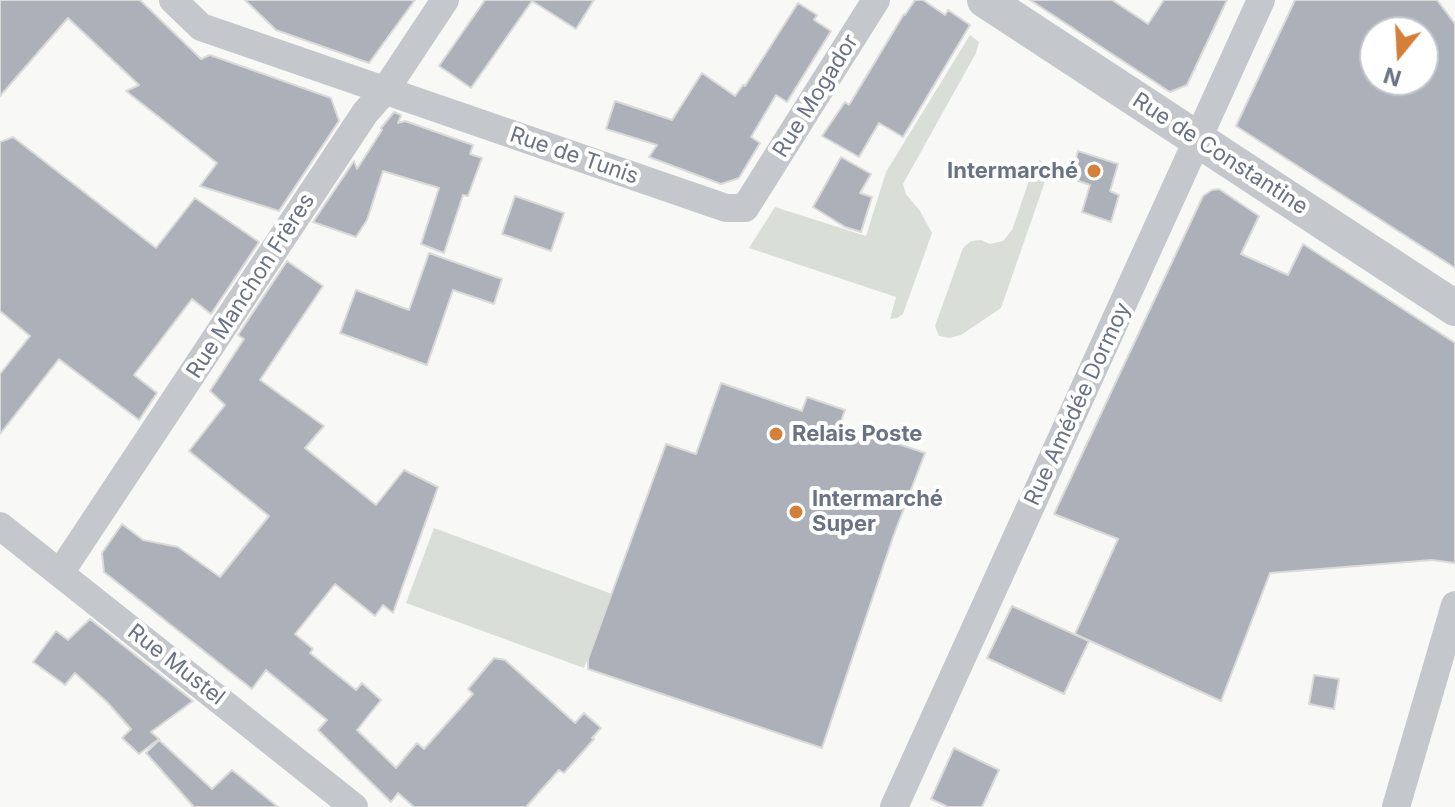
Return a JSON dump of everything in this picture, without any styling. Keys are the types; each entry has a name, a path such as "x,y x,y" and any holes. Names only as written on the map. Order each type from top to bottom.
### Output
{"street":[{"path":"173,0 201,27 386,89"},
{"name":"Rue Manchon Frères","path":"60,573 365,113 386,89 445,0"},
{"name":"Rue Mogador","path":"756,192 876,0"},
{"name":"Rue de Constantine","path":"985,0 1455,308"},
{"name":"Rue Amédée Dormoy","path":"894,807 1261,0"},
{"name":"Rue de Tunis","path":"386,89 406,99 726,208 745,208 756,192"},
{"name":"Rue Mustel","path":"0,526 352,806"},
{"path":"1396,807 1455,605"}],"shaded area":[{"path":"970,35 979,42 976,53 903,184 906,194 932,233 903,314 890,319 896,297 749,248 775,207 866,236 886,172"},
{"path":"1040,160 1049,170 1001,308 961,335 949,338 939,336 935,326 963,248 971,241 981,240 990,244 1003,241 1012,230 1033,169"},
{"path":"434,528 612,594 584,668 406,603"}],"building":[{"path":"0,0 140,0 201,59 210,55 331,98 339,121 279,211 200,186 217,163 126,91 139,85 68,18 0,96"},
{"path":"245,0 415,0 369,63 276,30"},
{"path":"485,0 594,0 576,29 532,1 471,88 439,66"},
{"path":"915,0 923,0 945,15 948,10 970,25 903,137 879,123 859,157 822,136 845,102 849,105"},
{"path":"1030,0 1112,0 1148,24 1164,0 1227,0 1187,85 1170,92"},
{"path":"1295,0 1437,0 1455,24 1455,268 1236,126"},
{"path":"798,3 817,15 814,20 831,31 787,102 776,95 751,137 760,143 739,178 721,184 649,157 657,145 606,129 615,101 672,120 702,73 735,96 745,86"},
{"path":"394,112 401,115 398,123 405,121 473,145 470,154 482,158 468,196 463,195 444,253 421,244 439,188 383,171 367,220 356,237 313,222 354,161 357,169"},
{"path":"13,137 156,248 195,198 259,242 211,314 192,299 134,375 157,393 139,420 59,359 0,434 0,374 30,336 0,311 0,142"},
{"path":"1078,151 1118,164 1110,191 1119,195 1111,222 1082,212 1090,185 1070,178"},
{"path":"841,157 871,174 860,193 872,197 861,232 845,227 813,207"},
{"path":"1219,189 1259,216 1241,254 1288,275 1303,244 1455,343 1455,563 1432,560 1270,573 1221,701 1075,634 1118,539 1054,514 1203,196"},
{"path":"515,196 564,213 551,251 502,234"},
{"path":"429,253 502,279 494,304 453,290 427,365 340,333 356,290 409,310"},
{"path":"287,261 323,286 260,380 324,426 305,448 376,505 404,470 438,487 393,613 383,605 375,616 335,584 295,634 313,649 310,653 356,690 362,683 381,700 357,730 396,768 417,743 424,749 473,694 468,689 494,658 505,660 575,723 584,713 601,728 564,773 559,770 526,807 414,807 398,793 391,802 318,730 327,720 266,670 252,689 104,572 102,553 122,524 143,540 178,547 220,577 269,516 189,451 225,405 210,391 244,339 238,335"},
{"path":"721,383 802,411 807,397 845,410 840,424 925,453 893,537 822,748 588,669 588,659 666,444 696,454"},
{"path":"1012,606 1089,641 1064,694 987,658"},
{"path":"90,619 193,701 151,732 159,739 139,754 122,738 131,729 75,673 65,685 33,662 56,631 68,640"},
{"path":"1314,675 1339,679 1334,709 1309,704"},
{"path":"159,740 212,789 232,770 278,807 194,807 146,753"},
{"path":"954,748 999,770 982,807 948,807 931,799"}],"place":[{"name":"Intermarché","path":"1094,171"},
{"name":"Relais Poste","path":"776,434"},
{"name":"Intermarché Super","path":"796,512"}]}
